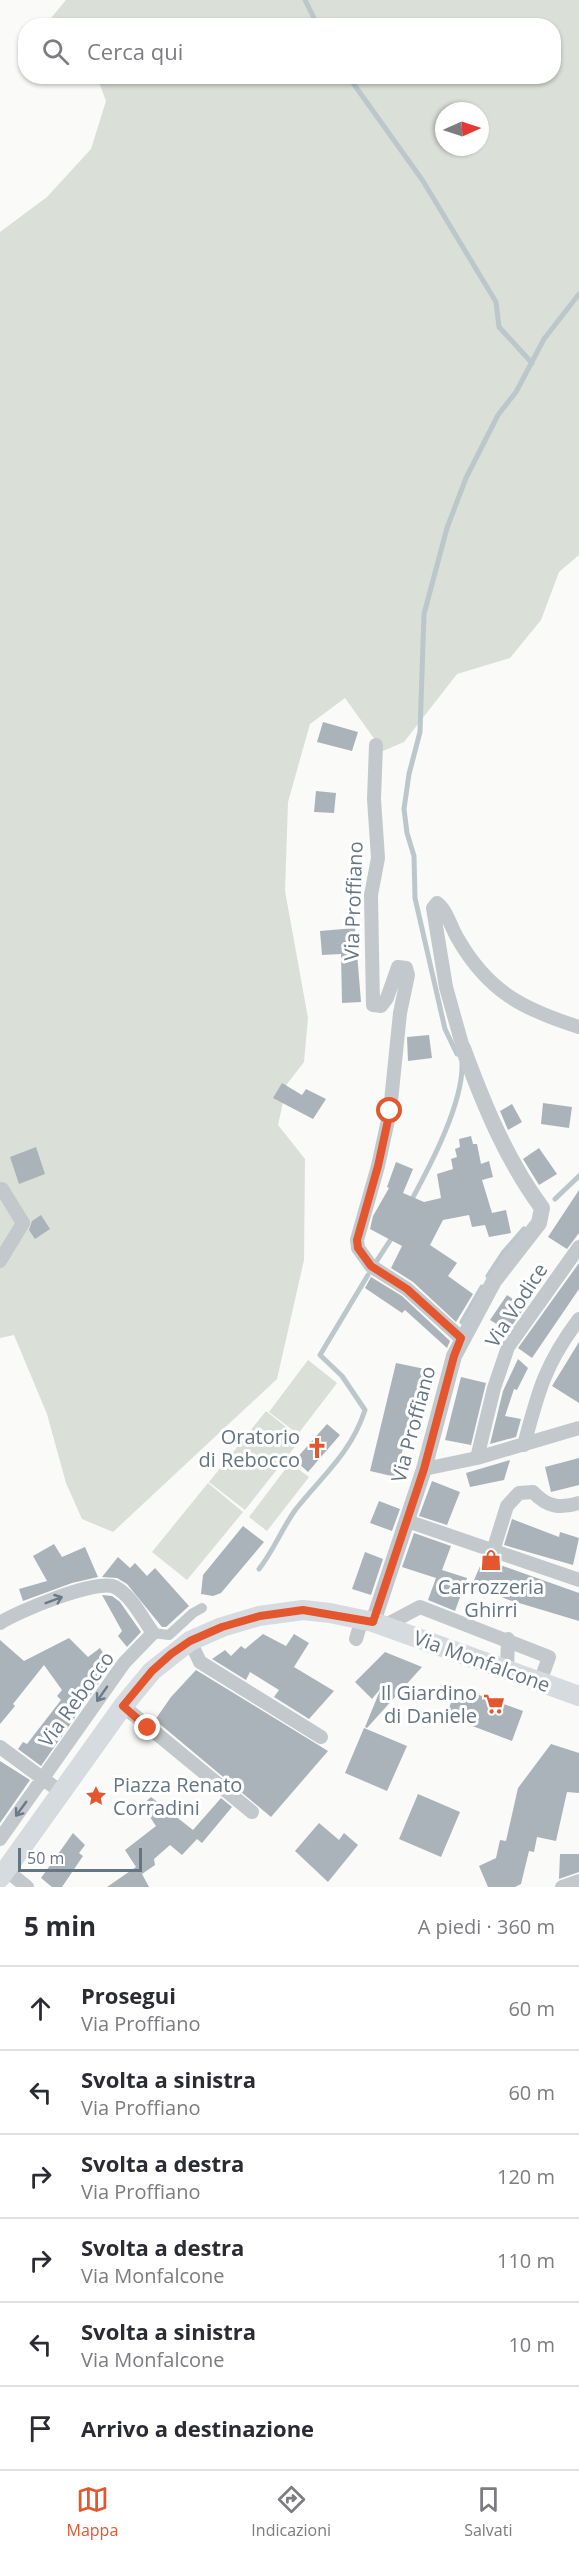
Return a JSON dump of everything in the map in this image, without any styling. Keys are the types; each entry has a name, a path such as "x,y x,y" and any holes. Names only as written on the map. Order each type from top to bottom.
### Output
{"main road":[{"name":"Via Monfalcone","path":"3,1874 123,1706 152,1671 190,1641 238,1622 303,1610 373,1622 579,1696"}],"street":[{"name":"Via Proffiano","path":"376,745 374,799 378,858 370,896 373,1005 381,1006 387,999 398,967 406,968 408,975 400,1013 390,1111 378,1166 357,1240 358,1248 371,1266 407,1289 461,1338"},
{"name":"Via Proffiano","path":"373,1622 424,1469 454,1356 461,1338 494,1281 535,1229 543,1211 507,1154 482,1099 463,1048 446,987 433,906 436,903 478,968 502,993 528,1008 579,1026"},
{"path":"0,1261 23,1223 2,1189"},
{"name":"Via Vodice","path":"477,1458 494,1388 508,1347 579,1247"},
{"path":"525,1445 541,1382 560,1345 579,1319"},
{"path":"424,1469 477,1458 579,1428"},
{"path":"494,1551 507,1506 519,1493 533,1492 544,1503 563,1508 579,1503"},
{"path":"407,1521 579,1580"},
{"path":"0,1623 86,1588 106,1585 114,1586 128,1598 153,1634"},
{"name":"Via Monfalcone","path":"373,1622 420,1607 508,1639 549,1657 540,1682"},
{"name":"Via Rebocco","path":"0,1839 124,1663 153,1634 169,1635 193,1613 202,1608"},
{"path":"356,1639 373,1622"},
{"path":"507,1669 508,1639"},
{"path":"190,1641 200,1662 321,1737"},
{"path":"123,1706 252,1812"},
{"path":"0,1746 42,1780 61,1792"},
{"path":"3,1874 27,1887"},
{"path":"562,1887 579,1881"}],"shaded area":[{"path":"66,0 579,0 579,555 559,572 541,620 510,658 457,674 404,742 383,751 345,698 310,724 288,802 285,891 308,1018 304,1062 287,1084 278,1125 305,1159 304,1260 277,1379 113,1532 82,1519 66,1483 47,1414 14,1335 0,1338 0,232 47,197 91,149 106,101 100,84 561,84 561,18 51,18"},
{"path":"308,1360 337,1383 298,1434 269,1412"},
{"path":"266,1411 301,1439 245,1510 209,1482"},
{"path":"290,1463 309,1477 267,1531 249,1517"},
{"path":"208,1483 243,1512 187,1580 152,1552"}],"building":[{"path":"323,722 358,732 352,751 317,742"},
{"path":"316,791 336,793 334,813 314,812"},
{"path":"355,928 361,1002 342,1003 341,954 322,955 320,931"},
{"path":"429,1035 432,1058 408,1061 407,1037"},
{"path":"282,1083 302,1095 306,1089 326,1099 313,1119 273,1098"},
{"path":"543,1103 572,1107 569,1128 541,1124"},
{"path":"512,1104 522,1122 508,1130 500,1111"},
{"path":"471,1136 473,1144 477,1144 481,1164 489,1161 493,1177 482,1180 492,1213 506,1210 511,1233 489,1237 485,1225 472,1227 469,1215 443,1220 430,1245 457,1263 448,1276 473,1294 456,1322 413,1282 391,1268 402,1246 370,1229 373,1216 389,1188 387,1187 396,1162 413,1169 403,1193 424,1202 441,1198 437,1174 453,1169 451,1159 457,1157 455,1149 460,1147 459,1139"},
{"path":"36,1147 45,1174 19,1184 10,1157"},
{"path":"539,1148 557,1174 539,1185 523,1159"},
{"path":"579,1190 579,1233 567,1249 548,1237"},
{"path":"41,1215 50,1229 35,1239 29,1230 32,1221"},
{"path":"579,1263 579,1289 532,1358 518,1348"},
{"path":"371,1277 402,1296 450,1341 447,1348 405,1310 402,1313 365,1288"},
{"path":"507,1295 525,1307 508,1331 490,1320"},
{"path":"579,1342 579,1403 552,1386"},
{"path":"518,1359 528,1368 517,1390 514,1389 505,1416 521,1419 516,1437 490,1444 503,1391"},
{"path":"396,1363 425,1369 422,1384 419,1383 396,1477 370,1471"},
{"path":"461,1377 486,1383 471,1445 445,1440"},
{"name":"Oratorio di Rebocco","path":"327,1424 340,1435 308,1472 295,1460"},
{"path":"579,1458 579,1485 551,1492 545,1467"},
{"path":"510,1460 504,1480 470,1487 466,1473"},
{"path":"432,1481 460,1492 447,1525 419,1516"},
{"path":"379,1501 400,1509 392,1531 370,1523"},
{"path":"512,1519 559,1537 560,1532 579,1538 573,1565 504,1545"},
{"path":"243,1526 264,1542 221,1593 213,1596 201,1594 203,1575"},
{"path":"414,1533 451,1546 442,1570 467,1578 455,1611 428,1600 436,1578 402,1567"},
{"path":"54,1544 62,1557 85,1547 98,1577 72,1583 23,1601 19,1589 47,1581 33,1556"},
{"path":"365,1552 383,1559 371,1595 352,1589"},
{"path":"118,1557 130,1568 135,1563 147,1576 155,1568 189,1606 166,1627 162,1627 127,1584 117,1578 102,1577"},
{"path":"483,1559 579,1593 579,1621 509,1600 472,1585"},
{"path":"102,1595 112,1596 120,1602 141,1632 127,1647 118,1636 122,1631"},
{"path":"263,1634 286,1646 294,1634 309,1643 294,1667 334,1691 309,1719 274,1697 279,1690 250,1672 246,1680 212,1659 225,1650 231,1656 241,1646 245,1649"},
{"path":"69,1638 88,1657 100,1648 111,1666 41,1766 18,1749 23,1742 27,1744 61,1700 57,1696 62,1690 44,1665 0,1724 0,1640 24,1661"},
{"path":"385,1652 422,1667 367,1728 365,1727 381,1688 372,1699 355,1682"},
{"path":"196,1670 328,1751 271,1817 155,1720 171,1697"},
{"path":"457,1687 523,1711 512,1741 446,1716"},
{"path":"364,1728 407,1746 387,1791 345,1773"},
{"path":"551,1744 579,1753 579,1793 567,1792 556,1841 537,1837 534,1852 529,1851 521,1884 515,1887 488,1887 479,1866 496,1858 500,1840 506,1841 518,1788"},
{"path":"0,1761 30,1780 0,1823"},
{"path":"418,1794 460,1812 441,1857 399,1839"},
{"path":"151,1797 193,1830 221,1798 232,1807 202,1843 197,1839 182,1855 170,1845 154,1859 155,1865 142,1874 149,1887 107,1887 136,1867 125,1850 156,1826 142,1805"},
{"path":"319,1823 339,1840 344,1833 358,1845 328,1882 295,1851"},
{"path":"73,1833 85,1845 79,1853 83,1856 62,1887 52,1887 41,1878"},
{"path":"560,1854 579,1854 579,1872 559,1879"}],"waterway":[{"path":"305,0 314,18"},
{"path":"354,84 423,181 496,302 499,327 532,363"},
{"path":"457,1054 445,1029 415,898 414,856 407,833 404,809 409,774 420,732 424,614 447,528 466,478 498,415 516,392 544,339 579,294"},
{"path":"411,1201 452,1114 458,1096 462,1062"},
{"path":"555,1199 579,1176"},
{"path":"488,1276 503,1253 524,1229"},
{"path":"376,1262 393,1236"},
{"path":"259,1569 296,1509 344,1451 365,1410 342,1376 320,1355 368,1275"},
{"path":"462,1322 482,1287"}],"place":[{"name":"Oratorio di Rebocco","path":"317,1448"},
{"name":"Carrozzeria Ghirri","path":"491,1560"},
{"name":"Il Giardino di Daniele","path":"494,1704"},
{"name":"Piazza Renato Corradini","path":"96,1796"}],"route":[{"path":"148,1728 123,1706 152,1671 190,1641 238,1622 260,1616 303,1610 373,1622 424,1469 454,1356 461,1338 407,1289 371,1266 358,1248 357,1240 378,1166 390,1111"}]}
